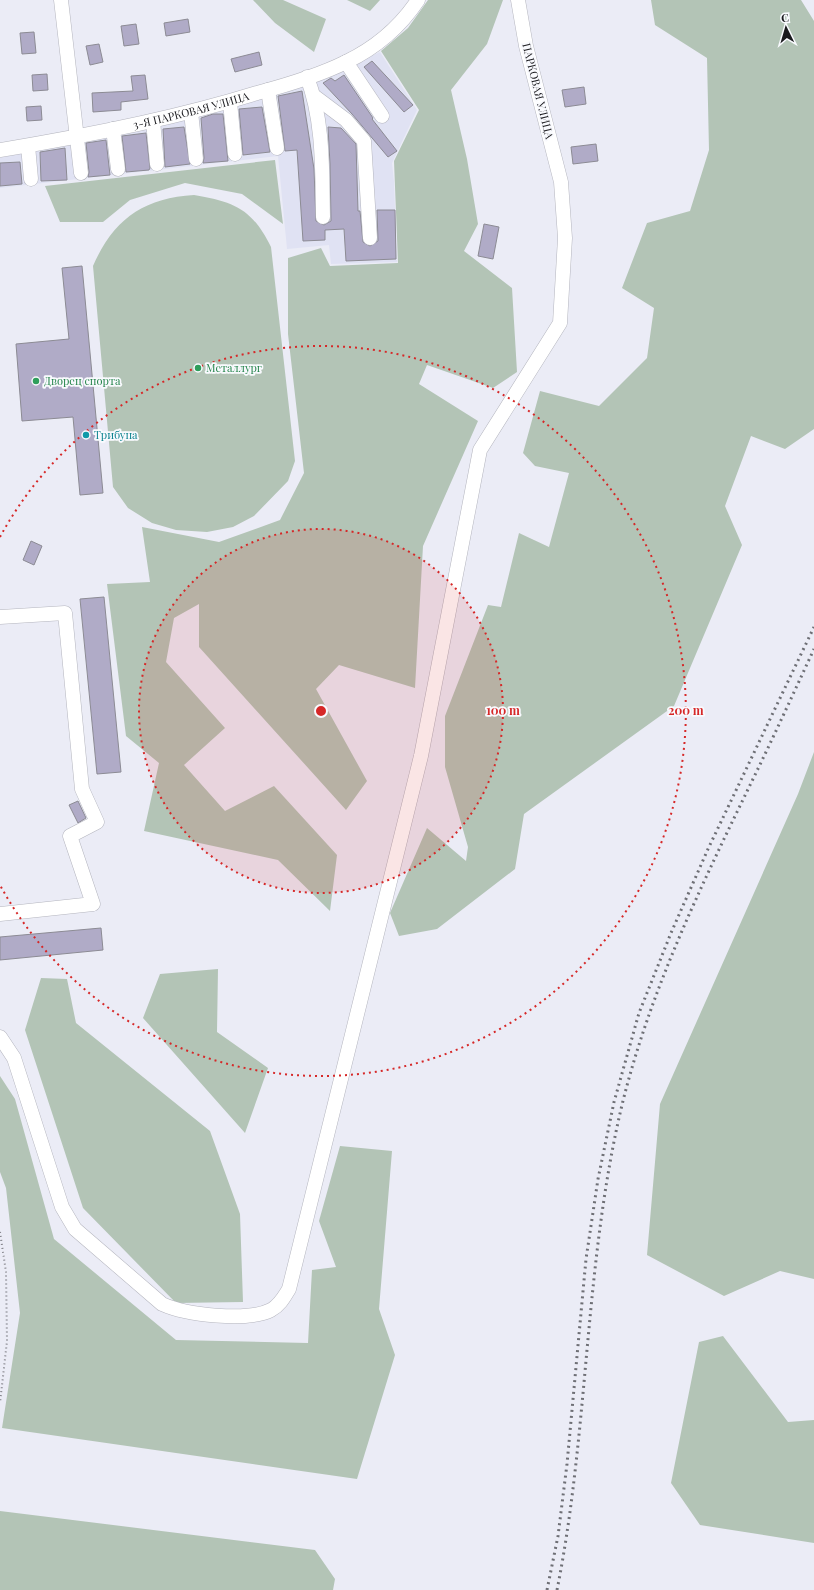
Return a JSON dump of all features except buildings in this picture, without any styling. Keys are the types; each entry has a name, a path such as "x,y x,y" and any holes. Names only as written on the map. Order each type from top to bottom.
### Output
{"street":[{"path":"61,0 81,173"},
{"name":"3-Я ПАРКОВАЯ УЛИЦА","path":"0,150 28,146 191,112 230,102 307,77 346,62 375,45 396,29 418,0"},
{"name":"ПАРКОВАЯ УЛИЦА","path":"0,1037 14,1058 62,1207 75,1229 162,1304 173,1309 194,1314 243,1315 260,1314 271,1310 280,1304 288,1289 421,756 480,450 560,323 565,238 561,182 526,46 518,0"},
{"path":"346,62 382,116"},
{"path":"307,77 314,96 321,147 323,217"},
{"path":"268,90 276,148"},
{"path":"314,96 346,120 364,141 370,238"},
{"path":"230,102 235,154"},
{"path":"191,112 196,160"},
{"path":"153,121 157,164"},
{"path":"113,129 118,169"},
{"path":"28,146 30,179"},
{"path":"0,617 66,613 82,789 97,822 70,836 93,904 0,914"}],"path":[{"path":"0,1232 6,1272 8,1341 0,1403"}],"shaded area":[{"path":"380,52 417,110 392,163 397,262 331,264 329,245 287,249 278,156 0,188 0,158 316,82"}],"green space":[{"path":"253,0 283,0 326,19 314,52 275,23"},
{"path":"347,0 380,0 370,11"},
{"path":"428,0 503,0 487,44 451,90 467,159 478,224 464,251 512,288 517,372 493,388 427,365 419,384 478,421 423,546 415,688 339,665 316,689 367,781 346,810 199,647 199,604 174,618 166,662 225,728 184,765 225,811 274,786 337,855 330,911 278,860 144,831 159,763 126,736 107,584 150,582 142,527 219,542 280,520 304,473 288,334 288,258 321,248 330,266 398,263 394,161 419,110 381,51 408,28"},
{"path":"651,0 801,0 814,21 814,429 785,449 751,436 725,506 742,545 674,706 524,814 515,869 437,929 399,936 390,913 427,828 466,861 468,847 445,767 445,716 488,605 501,607 519,533 549,547 569,473 535,466 523,453 540,391 599,406 647,358 654,308 622,288 647,223 690,211 709,150 707,58 655,25"},
{"path":"275,160 283,224 242,194 185,183 130,200 103,222 60,222 45,186"},
{"path":"194,195 221,201 241,209 257,224 271,247 295,461 288,481 254,516 233,527 207,532 176,530 152,523 128,508 113,487 93,266 110,236 120,224 132,214 160,201"},
{"path":"814,752 814,1279 780,1271 724,1296 647,1255 660,1104 798,794"},
{"path":"218,969 217,1032 268,1068 245,1133 143,1018 160,974"},
{"path":"41,978 67,979 76,1023 210,1131 240,1214 243,1302 176,1303 83,1208 25,1030"},
{"path":"0,1076 15,1099 54,1239 176,1340 308,1343 312,1270 336,1267 319,1221 340,1146 392,1151 379,1309 395,1355 357,1479 2,1428 20,1313 6,1188 0,1172"},
{"path":"723,1336 788,1422 814,1420 814,1543 700,1525 671,1483 699,1342"},
{"path":"0,1511 315,1550 335,1579 333,1590 0,1590"}],"railway":[{"path":"547,1590 558,1536 567,1464 586,1259 598,1179 614,1102 639,1013 671,933 708,849 814,627"},
{"path":"557,1590 575,1469 600,1225 622,1105 647,1020 679,938 715,858 769,747 814,649"}],"place":[{"name":"Металлург","path":"198,368"},
{"name":"Дворец спорта","path":"36,381"},
{"name":"Трибуна","path":"86,435"}]}
